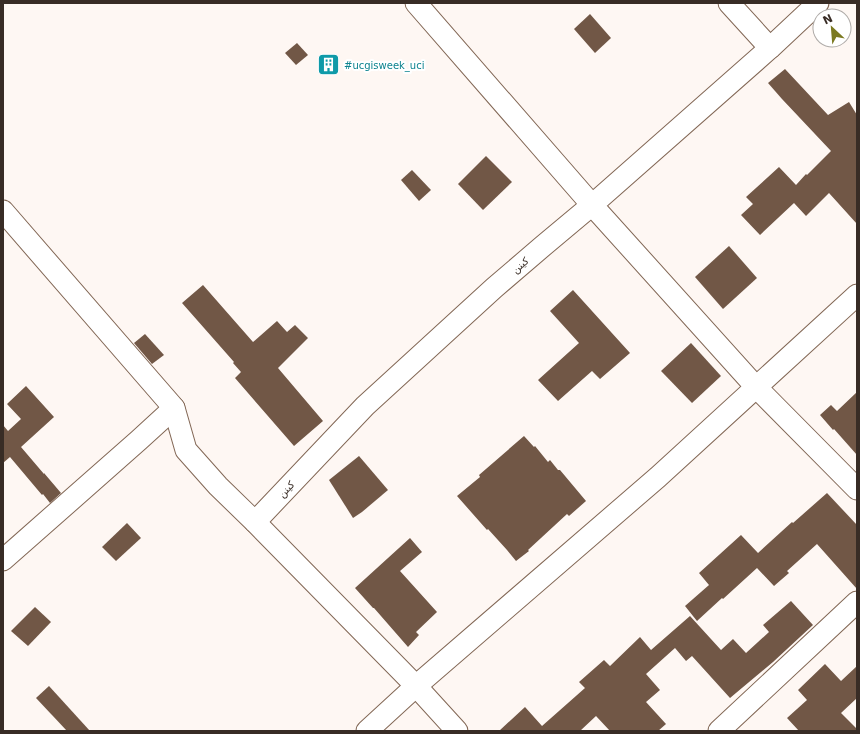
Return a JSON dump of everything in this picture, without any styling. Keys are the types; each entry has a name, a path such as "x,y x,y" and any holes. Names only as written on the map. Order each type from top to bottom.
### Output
{"street":[{"path":"416,3 592,205 756,387 857,489"},
{"path":"729,3 770,48"},
{"name":"كينن","path":"255,522 300,473 371,401 494,288 592,205 770,48 818,3"},
{"path":"3,211 174,408 186,450 218,486 416,686 457,731"},
{"path":"367,731 416,686 658,477 857,295"},
{"path":"3,560 174,408"},
{"path":"719,731 857,602"}],"building":[{"path":"590,14 611,38 595,53 574,29"},
{"path":"297,43 308,55 296,65 285,53"},
{"path":"785,69 828,115 849,102 857,115 857,224 829,193 806,216 794,203 760,235 741,215 753,204 746,197 779,167 796,185 831,151 768,83"},
{"path":"486,156 512,182 483,210 458,184"},
{"path":"412,170 431,190 419,201 401,180"},
{"path":"729,246 757,278 723,309 695,277"},
{"path":"203,285 253,342 277,321 287,332 295,325 308,338 278,368 323,421 294,446 235,378 241,372 233,363 234,362 182,303"},
{"path":"573,290 630,353 600,379 592,371 558,401 538,380 579,343 550,311"},
{"path":"145,334 164,355 152,364 134,343"},
{"path":"691,343 721,376 692,403 661,371"},
{"path":"26,386 54,417 21,447 61,493 50,503 10,457 3,463 3,425 8,431 21,419 7,404"},
{"path":"857,392 857,455 820,415 831,405 837,411"},
{"path":"524,436 534,447 535,446 548,462 550,460 558,470 560,470 586,501 569,516 567,514 528,550 529,551 516,561 457,496"},
{"path":"359,456 388,490 353,518 329,480"},
{"path":"827,493 857,525 857,589 817,544 787,571 789,573 774,586 757,568 697,621 685,606 709,585 699,573 741,535 758,553"},
{"path":"127,523 141,538 116,561 102,547"},
{"path":"410,538 422,552 400,571 437,612 416,632 419,635 408,647 355,588"},
{"path":"791,601 813,625 773,662 730,698 692,656 686,661 675,648 646,674 660,690 646,702 666,724 658,731 610,731 596,716 580,731 499,731 525,707 542,726 585,688 579,682 604,660 610,666 640,637 651,650 690,616 721,650 733,639 746,653 769,632 763,625"},
{"path":"35,607 51,622 28,646 11,631"},
{"path":"825,664 841,681 857,666 857,698 841,713 857,729 857,731 799,731 787,718 807,700 798,690"},
{"path":"49,686 90,731 67,731 36,698"}],"place":[{"name":"#ucgisweek_uci","path":"328,65"}]}
